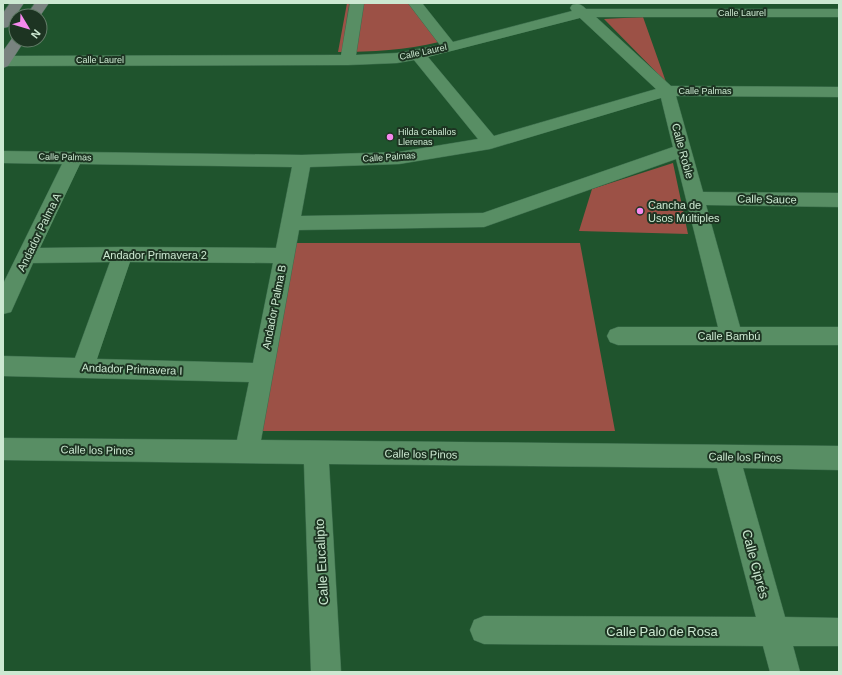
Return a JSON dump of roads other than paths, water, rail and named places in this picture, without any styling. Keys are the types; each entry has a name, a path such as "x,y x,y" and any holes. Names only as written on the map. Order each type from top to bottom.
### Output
{"street":[{"path":"3,24 17,3"},
{"path":"348,60 357,3"},
{"path":"415,3 449,47"},
{"path":"577,8 667,91"},
{"name":"Calle Laurel","path":"4,61 348,60 397,58 418,55 449,47 577,8 628,12 839,13"},
{"path":"4,61 13,48"},
{"path":"418,55 490,143"},
{"name":"Calle Palmas","path":"3,157 302,161 398,158 490,143 667,91 839,92"},
{"name":"Calle Roble","path":"667,91 731,336"},
{"path":"290,223 484,220 682,150"},
{"name":"Andador Palma A","path":"3,306 74,157"},
{"name":"Andador Palma B","path":"247,452 302,161"},
{"name":"Calle Sauce","path":"695,198 839,200"},
{"path":"84,367 123,254"},
{"name":"Andador Primavera 2","path":"27,256 123,254 284,256"},
{"name":"Calle Bambú","path":"618,336 839,336"},
{"name":"Andador Primavera I","path":"3,366 262,373"},
{"name":"Calle los Pinos","path":"3,450 839,458"},
{"name":"Calle Eucalipto","path":"316,453 326,672"},
{"name":"Calle Ciprés","path":"727,457 785,672"},
{"name":"Calle Palo de Rosa","path":"484,630 839,632"}],"place":[{"name":"Hilda Ceballos Llerenas","path":"390,137"},
{"name":"Cancha de Usos Múltiples","path":"640,211"}]}
